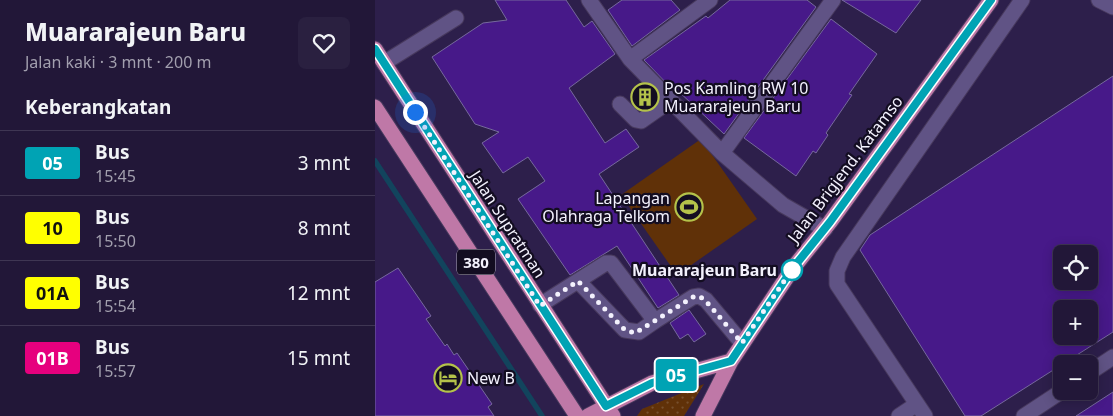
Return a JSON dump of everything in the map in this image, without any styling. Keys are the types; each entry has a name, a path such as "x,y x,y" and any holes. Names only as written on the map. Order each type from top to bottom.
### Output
{"main road":[{"name":"Jalan Brigjend. Katamso","path":"703,416 731,361 793,268 825,229 991,0"},
{"name":"Jalan Supratman","path":"375,49 609,411"},
{"name":"380","path":"375,107 577,416"},
{"path":"588,416 609,411 652,383 731,361"}],"street":[{"path":"589,0 630,59 722,153 783,205 825,229"},
{"path":"630,59 710,0"},
{"path":"722,153 833,0"},
{"path":"899,416 921,410 837,284 837,270 843,257 1021,0"},
{"path":"1099,0 1113,7"},
{"path":"384,63 456,18"},
{"path":"620,104 636,120 641,121 671,100"},
{"path":"540,306 606,263 611,263 655,321"},
{"path":"578,281 625,330 639,332 693,297 699,296 705,300 742,343"},
{"path":"1098,367 1113,357"},
{"path":"1024,416 1053,396"}],"shaded area":[{"name":"Lapangan Olahraga Telkom","path":"701,139 757,219 677,275 621,195"},
{"path":"704,384 684,416 637,416 642,409"}],"building":[{"path":"495,0 566,0 584,27 592,21 615,54 569,88 605,143 626,129 639,147 599,174 679,295 658,308 617,246 570,275 518,199 545,181 528,157 503,173 482,143 499,132 475,124 432,57 483,23 507,20"},
{"path":"622,0 671,0 680,10 632,46 608,10"},
{"path":"730,0 807,0 816,7 724,134 676,89 674,91 644,60 706,16 708,18"},
{"path":"842,0 921,0 896,33"},
{"path":"831,19 877,54 849,94 852,95 826,133 828,135 816,153 813,151 796,176 744,138"},
{"path":"1113,76 1113,332 1098,342 1098,300 1053,300 1053,345 1093,345 1077,355 1053,355 1053,370 981,416 965,416 860,250 870,235"},
{"path":"398,268 431,316 426,319 445,346 447,344 454,355 457,353 492,404 488,407 494,416 375,416 375,282"},
{"path":"689,310 706,334 694,342 688,334 680,339 670,323"},
{"path":"1113,392 1113,416 1076,416"}],"waterway":[{"path":"375,161 542,416"}],"bus line":[{"name":"05","path":"375,49 606,406 652,383 699,368 731,361 793,268 830,222 991,0"}],"place":[{"name":"Pos Kamling RW 10 Muararajeun Baru","path":"645,97"},
{"name":"Lapangan Olahraga Telkom","path":"689,207"},
{"name":"Muararajeun Baru","path":"792,270"},
{"name":"New B","path":"448,378"}],"route":[{"path":"415,112 540,306 578,281 625,330 635,333 693,297 699,296 705,300 742,343 793,268 792,270"}]}
